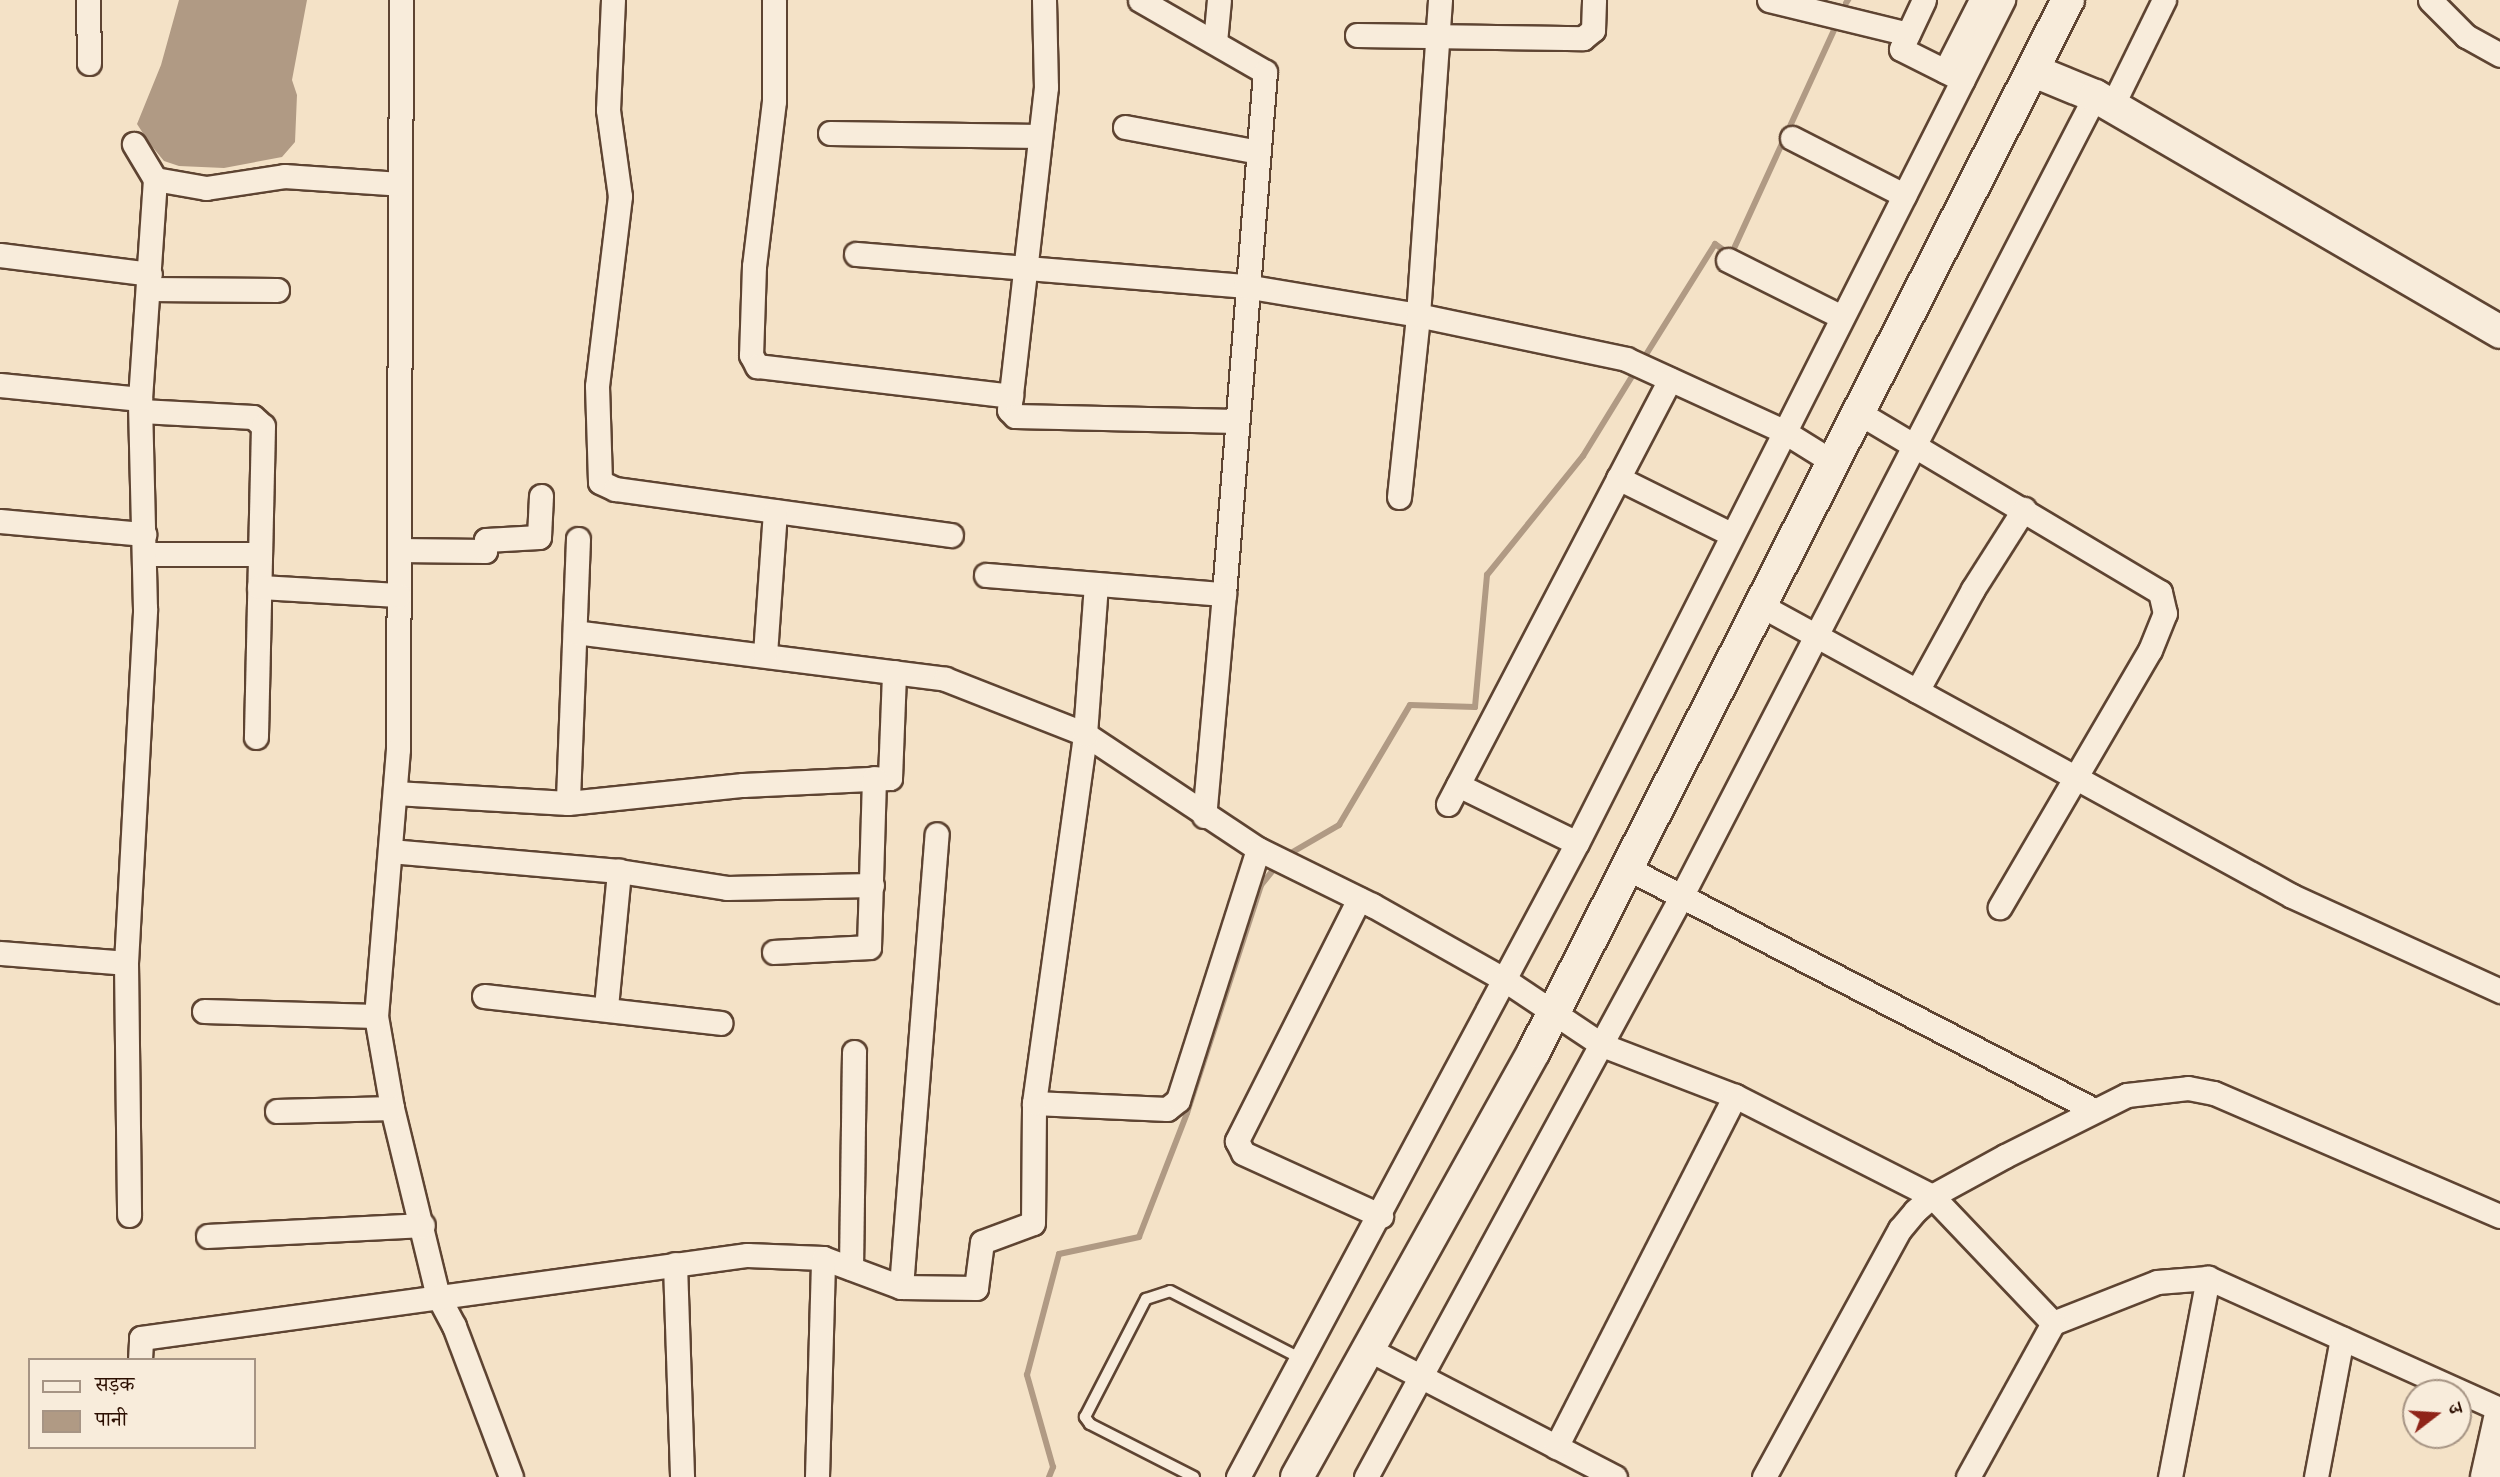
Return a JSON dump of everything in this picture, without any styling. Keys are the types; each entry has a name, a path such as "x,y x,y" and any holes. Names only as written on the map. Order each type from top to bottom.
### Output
{"main road":[{"path":"1297,1477 1555,1010 1836,464 2068,0"},
{"path":"2034,71 2104,101 2500,332"},
{"path":"2487,1477 2499,1427"}],"street":[{"path":"88,0 89,63"},
{"path":"401,0 399,596 395,793 376,1016 392,1108 423,1225 438,1296 454,1326 511,1477"},
{"path":"613,0 608,110 620,196 597,386 597,473 600,482 615,489 951,535"},
{"path":"774,0 774,101 754,266 751,355 757,366 1011,396"},
{"path":"1044,0 1046,87 1009,410 1015,416 1236,421"},
{"path":"1140,0 1265,72 1245,286 1224,594 1204,816"},
{"path":"1214,42 1219,0"},
{"path":"1399,497 1418,315 1440,0"},
{"path":"1357,35 1583,38 1593,30 1594,0"},
{"path":"1769,0 1908,34"},
{"path":"1924,0 1900,49 1954,75"},
{"path":"1238,1477 1381,1216 1577,844 1904,195 1954,75 1980,0"},
{"path":"1954,75 2003,0"},
{"path":"1366,1477 1681,897 1916,443 2104,101 2164,0"},
{"path":"2430,0 2466,36 2500,55"},
{"path":"1125,127 1259,152"},
{"path":"830,133 1040,136"},
{"path":"1792,138 1904,195"},
{"path":"128,1215 126,963 145,609 140,405 155,179 134,144"},
{"path":"155,179 206,188 284,176 400,184"},
{"path":"856,254 1245,286 1418,315 1636,363 1783,431 1836,464"},
{"path":"0,255 150,281 277,290"},
{"path":"1728,260 1842,317"},
{"path":"1577,844 1453,795 1670,380"},
{"path":"0,386 259,419 263,426 256,737"},
{"path":"1861,414 1916,443 2160,592 2165,613 2150,650 2078,779 2000,907"},
{"path":"1618,478 1731,534"},
{"path":"399,550 485,551 486,540 539,537 541,496"},
{"path":"1917,691 1973,589 2024,509"},
{"path":"765,654 775,511"},
{"path":"0,520 144,544 260,554"},
{"path":"568,803 579,538"},
{"path":"986,575 1224,594"},
{"path":"140,1358 141,1338 747,1255 823,1258 901,1287 976,1288 982,1242 1033,1223 1034,1104 1085,734 1096,584"},
{"path":"260,587 399,596"},
{"path":"1762,606 2292,896 2500,991"},
{"path":"575,632 765,654 945,679 1085,734 1204,816 1258,849 1359,899 1505,980 1555,1010 1602,1045 1735,1096 1932,1196 2053,1323"},
{"path":"395,793 568,803 743,785 890,778 894,672"},
{"path":"774,952 869,947 874,778"},
{"path":"901,1287 937,834"},
{"path":"1034,1104 1167,1109 1178,1100 1258,849"},
{"path":"390,851 619,871 727,888 872,885"},
{"path":"1627,868 2094,1111"},
{"path":"606,1007 619,871"},
{"path":"1359,899 1237,1141 1243,1153 1381,1216"},
{"path":"0,953 126,963"},
{"path":"484,996 606,1007 720,1023"},
{"path":"204,1011 376,1016"},
{"path":"851,1268 854,1052"},
{"path":"1764,1477 1900,1229 1932,1196 2127,1095 2155,1089 2214,1093 2500,1216"},
{"path":"1556,1447 1735,1096"},
{"path":"277,1111 392,1108"},
{"path":"208,1236 423,1225"},
{"path":"817,1477 823,1258"},
{"path":"675,1264 682,1477"},
{"path":"1968,1477 2053,1323 2157,1282 2184,1276 2207,1278 2342,1338 2499,1427"},
{"path":"2170,1477 2207,1278"},
{"path":"2316,1477 2342,1338"},
{"path":"1368,1349 1556,1447 1580,1469 1615,1477"}],"lane":[{"path":"1194,1477 1090,1424 1085,1417 1146,1299 1170,1291 1302,1359"}],"water":[{"path":"179,0 307,0 292,80 297,95 295,142 282,157 224,168 179,166 164,161 150,144 137,124 161,65"}],"waterway":[{"path":"1642,361 1715,244 1731,255 1837,23"},
{"path":"1284,857 1339,825 1410,705 1475,707 1487,575 1583,456 1636,370"},
{"path":"1049,1477 1053,1467 1027,1375 1059,1254 1139,1237 1187,1113 1261,885 1277,865"}]}
